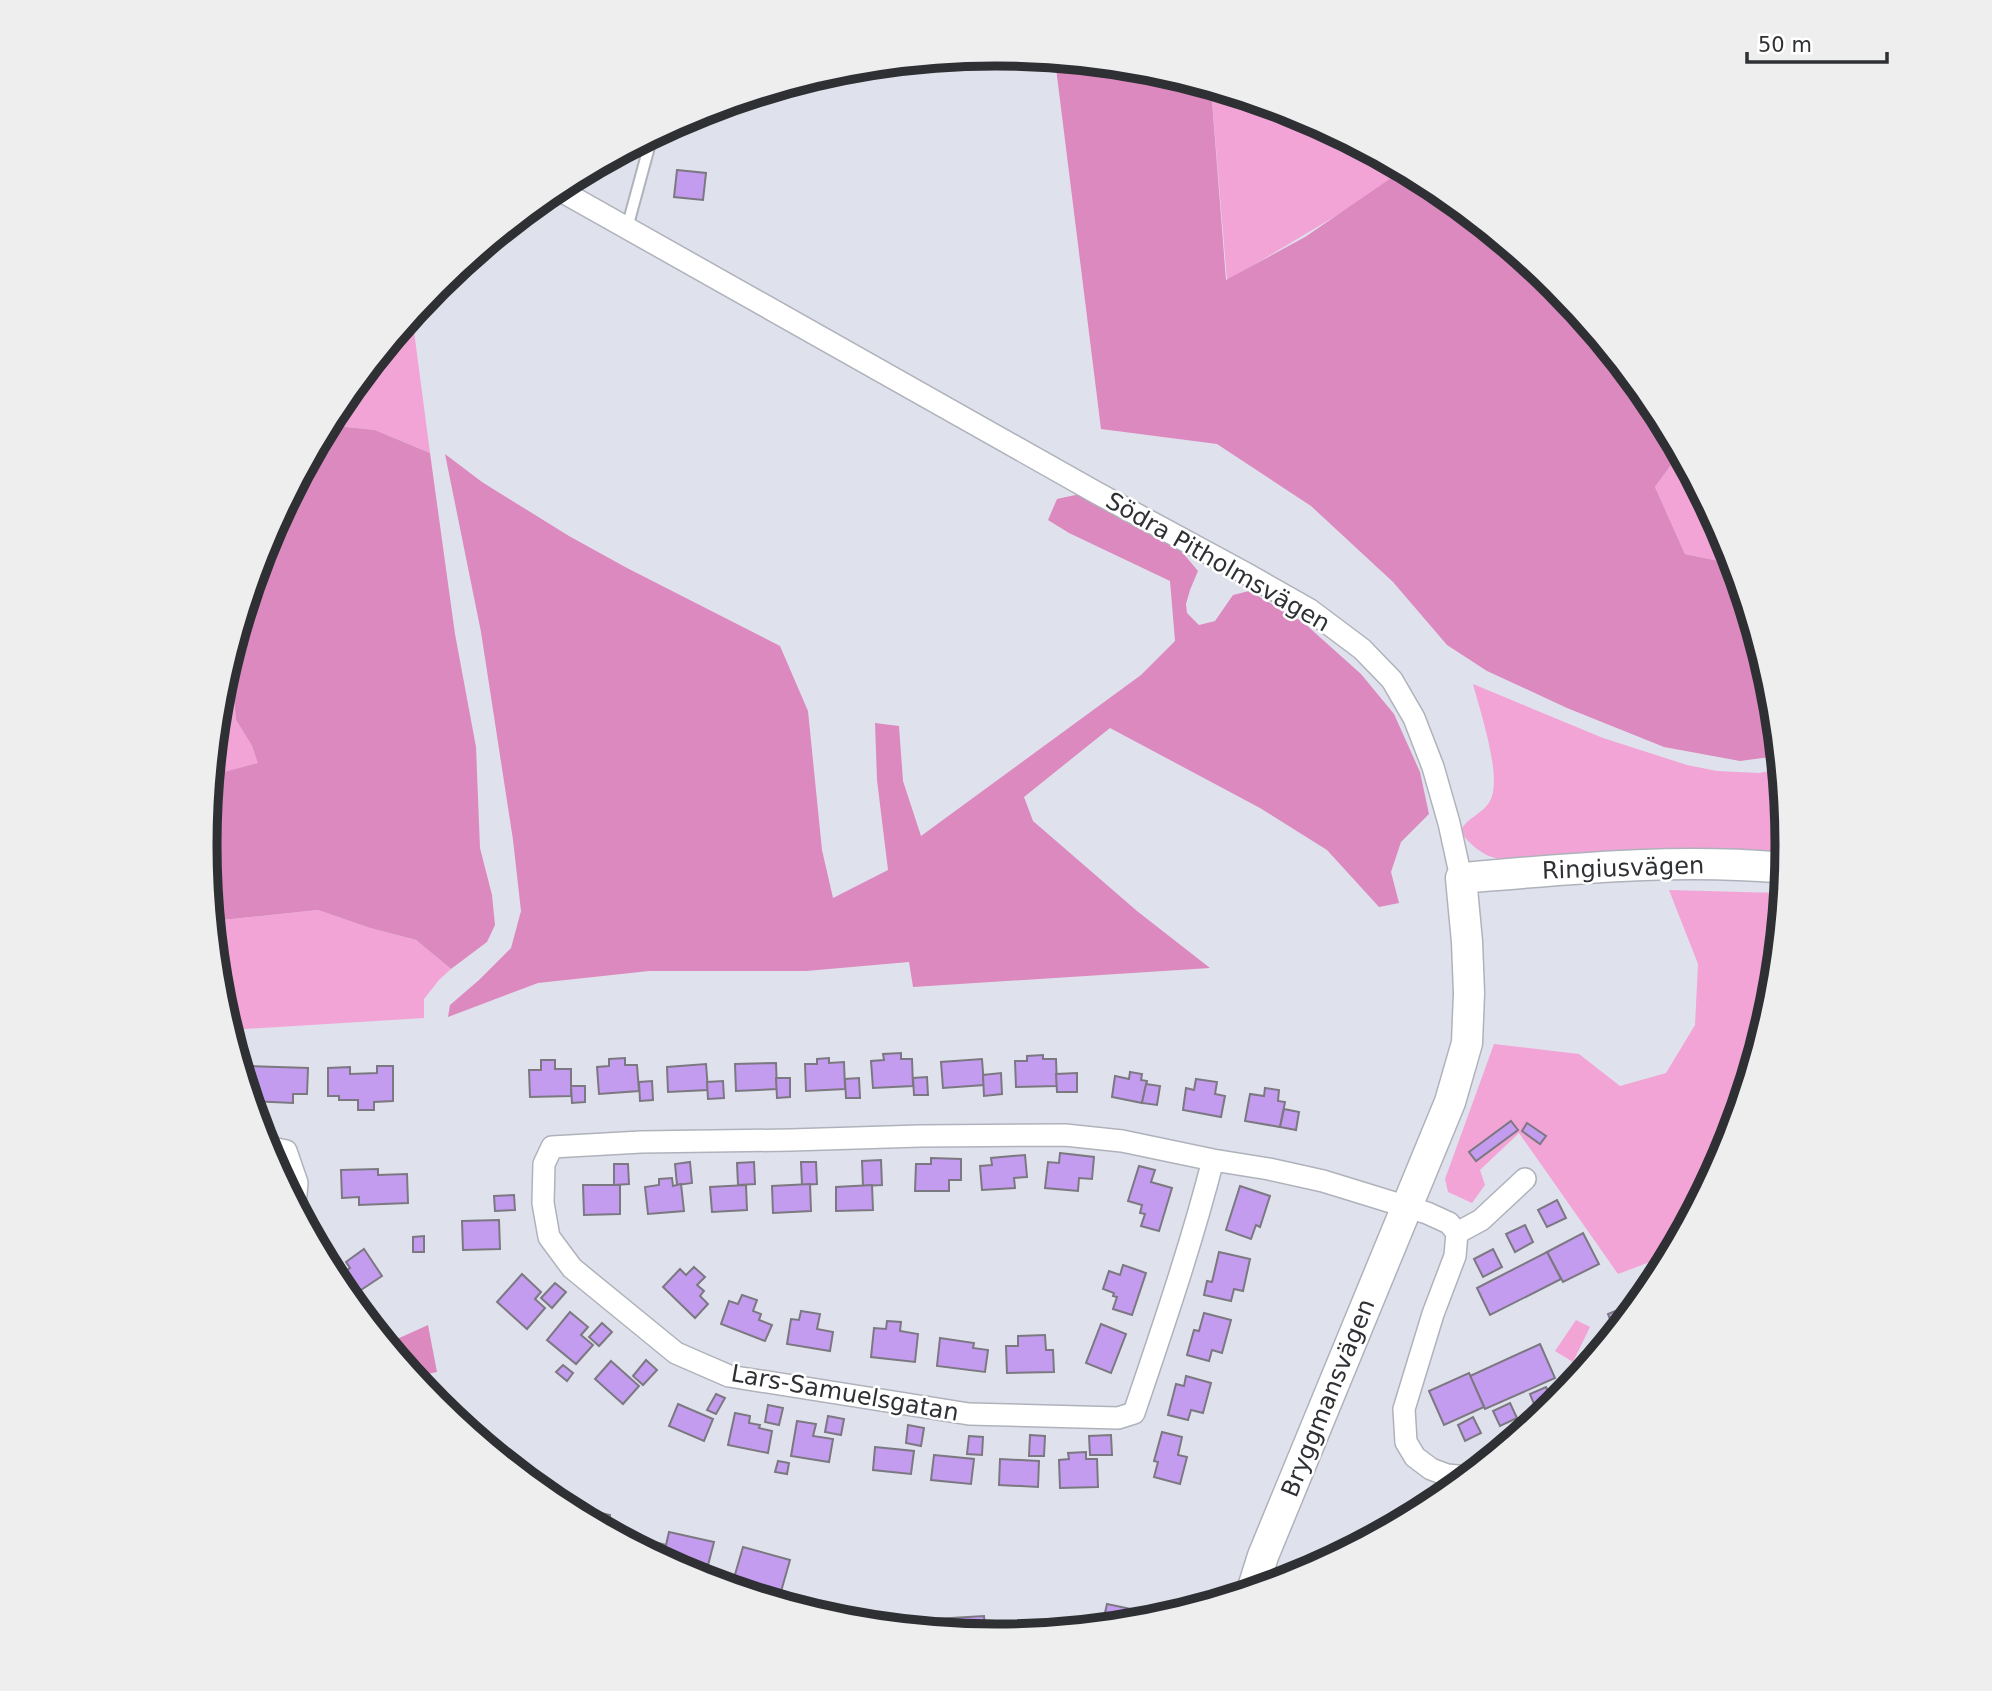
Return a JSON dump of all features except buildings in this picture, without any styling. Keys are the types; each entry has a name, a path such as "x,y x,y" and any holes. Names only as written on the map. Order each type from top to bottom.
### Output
{"street":[{"name":"Södra Pitholmsvägen","path":"568,195 1310,610 1362,649 1392,680 1414,718 1433,767 1449,823 1461,878 1469,993 1467,1043 1450,1102 1407,1207"},
{"name":"Ringiusvägen","path":"1461,878 1612,865 1739,864 1774,867"},
{"name":"Lars-Samuelsgatan","path":"1213,1160 1200,1211 1134,1413 1118,1418 969,1414 729,1376 676,1353 572,1268 549,1237 543,1203 544,1164 552,1147 574,1144 1065,1135 1122,1141 1323,1181 1449,1223 1457,1233"},
{"path":"279,1150 286,1152 296,1187"},
{"path":"1454,1476 1431,1469 1415,1457 1406,1442 1404,1409 1433,1314 1455,1256 1457,1233 1481,1220 1525,1179"},
{"name":"Bryggmansvägen","path":"1256,1579 1407,1207"}],"lane":[{"path":"627,228 649,148"}],"shaded area":[{"path":"1056,69 1148,81 1212,97 1226,280 1305,237 1394,176 1470,227 1547,295 1614,371 1674,461 1655,487 1685,554 1721,561 1748,644 1760,694 1769,757 1740,761 1664,747 1567,708 1487,671 1447,645 1393,582 1311,506 1217,444 1101,429"},
{"path":"1212,97 1294,126 1341,147 1396,177 1344,211 1227,281"},
{"path":"414,328 430,453 375,430 340,426 378,371"},
{"path":"340,426 375,430 430,453 455,634 476,747 480,848 492,895 495,925 487,942 451,969 416,940 318,910 221,920 217,846 221,773 258,763 252,746 236,720 233,690 258,595 297,501"},
{"path":"445,454 482,482 569,536 780,646 808,711 822,850 833,898 888,870 877,780 875,723 899,726 903,781 921,836 1141,675 1175,641 1170,581 1069,533 1048,520 1057,499 1080,494 1124,521 1177,546 1198,571 1186,604 1187,613 1199,625 1215,621 1233,595 1249,591 1303,622 1361,674 1394,714 1420,772 1429,814 1401,842 1391,872 1399,903 1379,907 1327,850 1260,808 1110,728 1024,797 1033,821 1137,911 1210,968 913,987 909,962 806,971 649,971 538,983 448,1017 450,1005 511,948 521,911 513,840 481,632"},
{"path":"1674,461 1721,561 1685,554 1655,487"},
{"path":"1473,684 1603,738 1687,765 1717,771 1759,773 1771,771 1775,853 1656,850 1513,861 1490,856 1471,844 1461,832 1465,824 1490,801 1494,777 1489,744"},
{"path":"233,690 236,720 259,763 221,773"},
{"path":"1669,890 1773,893 1760,997 1734,1096 1695,1190 1657,1257 1618,1274 1519,1133 1480,1170 1485,1185 1472,1203 1448,1192 1445,1179 1494,1044 1579,1054 1620,1086 1666,1073 1695,1025 1698,964"},
{"path":"318,910 416,940 451,969 424,999 424,1018 240,1029 232,997 221,920"},
{"path":"1576,1320 1590,1327 1573,1362 1555,1351"},
{"path":"428,1325 437,1372 425,1375 395,1340"}]}
